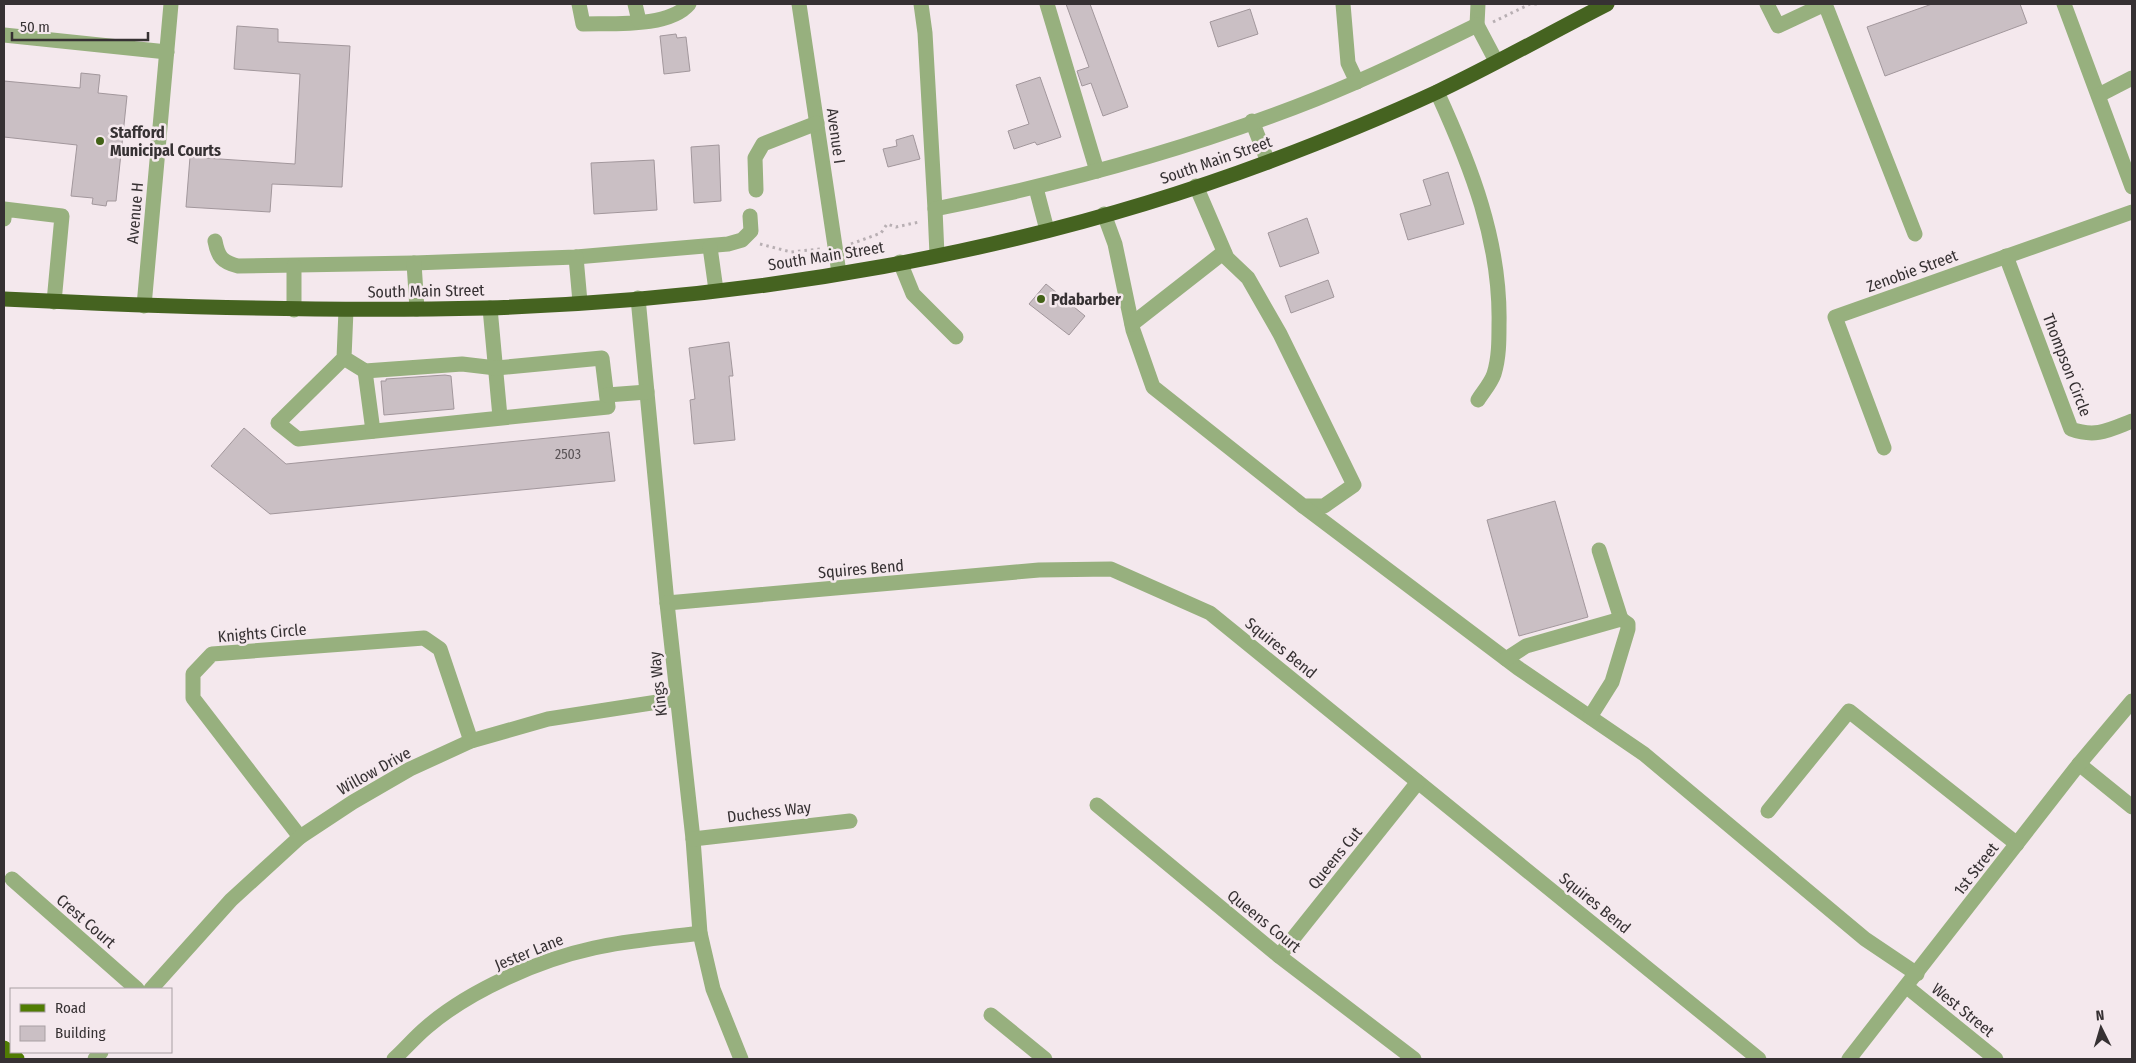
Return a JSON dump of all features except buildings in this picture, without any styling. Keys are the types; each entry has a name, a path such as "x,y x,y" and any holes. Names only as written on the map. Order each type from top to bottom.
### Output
{"highway":[{"name":"South Main Street","path":"4,300 294,310 490,308 638,298 716,290 839,273 900,262 1048,230 1196,186 1268,162 1437,92 1606,4"}],"main road":[{"path":"4,1048 17,1059"}],"street":[{"name":"Avenue H","path":"144,306 171,4"},
{"path":"579,4 583,24 658,20 684,10 689,4"},
{"path":"635,4 639,21"},
{"name":"Avenue I","path":"799,4 839,273"},
{"path":"921,4 925,33 937,255"},
{"path":"1047,4 1097,171"},
{"path":"1343,4 1348,64 1357,82"},
{"path":"1478,4 1477,25 1496,61"},
{"path":"1767,4 1778,26 1825,4 1915,234"},
{"path":"2064,4 2132,187"},
{"path":"935,209 1036,188 1097,171 1315,100 1477,25"},
{"path":"4,35 167,52"},
{"path":"2099,95 2132,78"},
{"path":"1437,92 1478,190 1494,253 1500,302 1498,347 1493,375 1478,400"},
{"path":"1252,121 1268,162"},
{"path":"756,190 756,158 763,144 816,123"},
{"path":"1196,186 1227,258 1248,278 1271,318 1354,485 1324,506 1303,506"},
{"path":"1036,188 1048,230"},
{"path":"4,219 4,209 62,216 54,302"},
{"name":"Zenobie Street","path":"1884,448 1835,317 2132,212"},
{"path":"1104,214 1115,244 1132,324 1153,387 1303,506 1506,658 1644,754 1865,940 1917,974"},
{"path":"215,241 218,254 225,263 238,266 414,264 576,257 710,247 742,240 751,231 750,216"},
{"path":"710,247 716,290"},
{"path":"1132,324 1224,252"},
{"name":"Thompson Circle","path":"2006,256 2071,428 2084,433 2098,434 2132,421"},
{"path":"576,257 580,302"},
{"path":"900,262 913,294 956,337"},
{"path":"414,264 417,309"},
{"path":"294,266 294,310"},
{"name":"Kings Way","path":"638,298 667,603 693,839 700,933 713,989 741,1059"},
{"path":"490,308 500,417"},
{"path":"344,358 365,371 462,364 496,368 602,358 608,407 298,439 278,423 344,358 346,310"},
{"path":"365,371 373,431"},
{"path":"607,395 647,392"},
{"path":"1590,717 1612,682 1628,629 1628,624 1621,619 1599,550"},
{"name":"Squires Bend","path":"667,603 1039,570 1111,569 1210,613 1759,1059"},
{"path":"1506,658 1526,646 1621,619"},
{"name":"Knights Circle","path":"300,837 194,698 193,674 212,654 424,638 440,648 471,741"},
{"name":"Willow Drive","path":"152,988 231,900 300,837 353,802 410,770 471,741 548,719 678,699"},
{"name":"1st Street","path":"1849,1059 2079,764 2132,701"},
{"path":"1768,811 1849,712 2017,844"},
{"path":"2079,764 2132,807"},
{"name":"Queens Cut","path":"1279,956 1418,782"},
{"name":"Queens Court","path":"1098,805 1279,956 1414,1059"},
{"name":"Duchess Way","path":"693,839 850,821"},
{"name":"Crest Court","path":"12,879 136,988"},
{"name":"Jester Lane","path":"394,1059 427,1026 472,996 521,972 559,957 595,947 700,933"},
{"name":"West Street","path":"1907,987 1996,1059"},
{"path":"991,1015 1045,1059"}],"path":[{"path":"1477,25 1495,21 1530,4 1537,4"}],"place":[{"name":"Stafford Municipal Courts","path":"100,141"},
{"name":"Pdabarber","path":"1041,299"}]}
